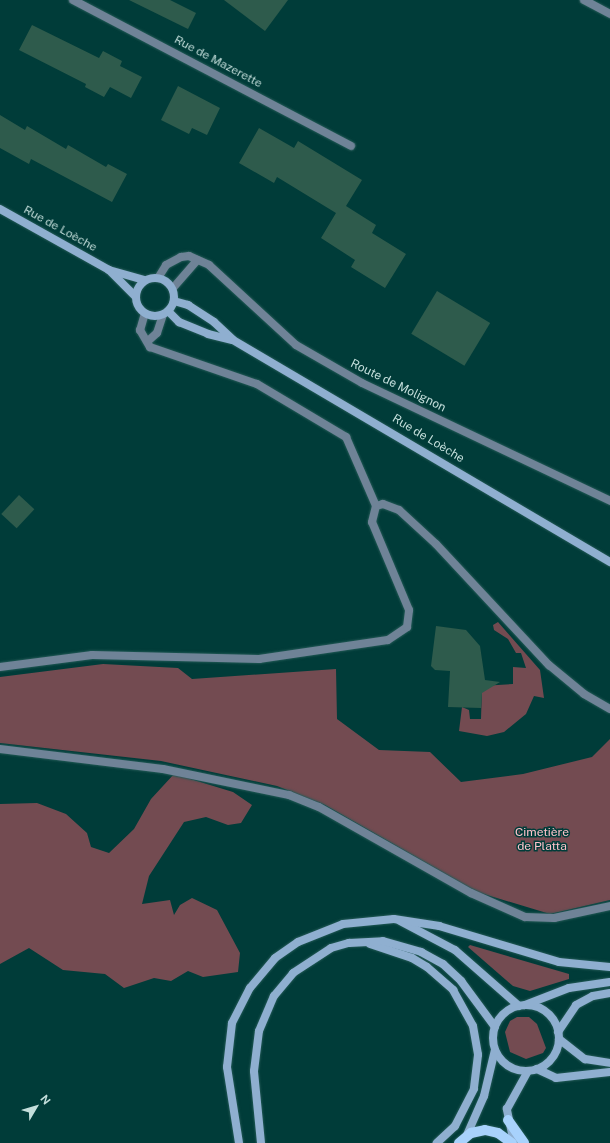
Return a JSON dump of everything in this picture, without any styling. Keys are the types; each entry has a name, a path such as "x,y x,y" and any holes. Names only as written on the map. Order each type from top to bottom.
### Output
{"main road":[{"name":"Rue de Loèche","path":"0,209 109,270 145,280"},
{"name":"Rue de Loèche","path":"109,270 136,297"},
{"path":"158,278 172,288 174,301 166,313 145,313 136,297 145,280 158,278"},
{"name":"Rue de Loèche","path":"174,301 205,316 233,340 610,562"},
{"name":"Rue de Loèche","path":"166,313 179,322 208,334 233,340"},
{"path":"239,1143 227,1067 232,1023 250,988 275,958 298,942 343,924 394,918 439,926 559,962 610,967"},
{"path":"394,918 455,950 522,1006 548,1014 558,1035 585,1059 610,1063"},
{"path":"261,1143 254,1071 259,1031 274,996 293,973 314,957 331,948 363,942 401,944 443,964 475,997 495,1027"},
{"path":"363,942 412,958 427,967 453,990 473,1026 478,1054 474,1089 463,1115 437,1143"},
{"path":"462,1140 484,1096 494,1050 495,1027 502,1015 569,988 610,982"},
{"path":"537,1070 553,1058 558,1035 576,1005 592,996 610,993"},
{"path":"494,1050 508,1066 528,1071 537,1070 556,1078 610,1072"},
{"path":"513,1143 508,1120 509,1100 528,1071"},
{"path":"508,1120 524,1143"},
{"path":"462,1140 478,1132 492,1131 513,1143"}],"street":[{"name":"Rue de Mazerette","path":"73,0 351,146"},
{"path":"584,0 610,14"},
{"name":"Route de Molignon","path":"158,278 166,265 181,257 197,260 210,265 303,349 362,383 610,501"},
{"path":"172,288 197,260"},
{"path":"0,667 92,656 259,658 388,640 407,627 409,610 372,522 376,506 350,444 338,431 257,384 157,351 150,347 148,341 140,330 145,313"},
{"path":"148,341 157,333 166,313"},
{"path":"376,506 387,504 400,510 456,564 549,665 584,694 610,709"},
{"path":"0,749 163,769 289,795 320,807 471,893 525,917 554,918 610,906"}],"green space":[{"path":"498,622 540,670 544,698 534,696 526,714 504,732 487,736 459,731 462,707 469,710 470,719 481,719 482,686 513,684 513,667 526,668 521,653 516,653 508,639 494,630 493,625"},
{"name":"Cimetière de Platta","path":"103,664 178,668 192,679 336,669 337,719 379,750 430,752 461,782 523,774 592,757 610,739 610,900 550,914 477,892 325,805 277,786 161,761 0,743 0,677"},
{"path":"174,774 233,792 252,805 241,823 228,825 206,817 184,822 149,876 142,904 170,900 174,915 180,905 192,898 217,910 240,953 238,972 203,977 188,971 171,981 154,978 124,988 105,974 63,970 29,948 0,964 0,804 37,803 66,814 87,833 91,847 109,853 134,829 151,799"},
{"path":"470,945 569,974 569,979 530,991 513,986 468,947"},
{"path":"517,1017 529,1017 537,1024 546,1048 543,1053 526,1059 510,1052 505,1032 510,1021"}],"building":[{"path":"129,0 170,0 196,13 188,29"},
{"path":"224,0 288,0 265,31"},
{"path":"32,25 99,58 103,51 122,61 120,66 142,77 131,98 110,87 104,97 85,87 86,84 19,50"},
{"path":"178,86 220,108 207,135 192,128 189,134 161,120"},
{"path":"0,115 25,130 27,126 66,149 68,145 106,167 108,164 127,174 112,202 31,159 29,164 0,148"},
{"path":"259,128 294,148 298,141 362,180 346,206 376,225 372,233 406,254 385,288 351,267 355,260 321,238 336,213 277,177 274,183 239,163"},
{"path":"437,291 490,323 464,366 411,334"},
{"path":"19,495 34,509 17,528 1,514"},
{"path":"436,626 466,630 480,646 485,680 500,682 482,693 481,708 448,707 450,671 435,670 431,666"}]}
